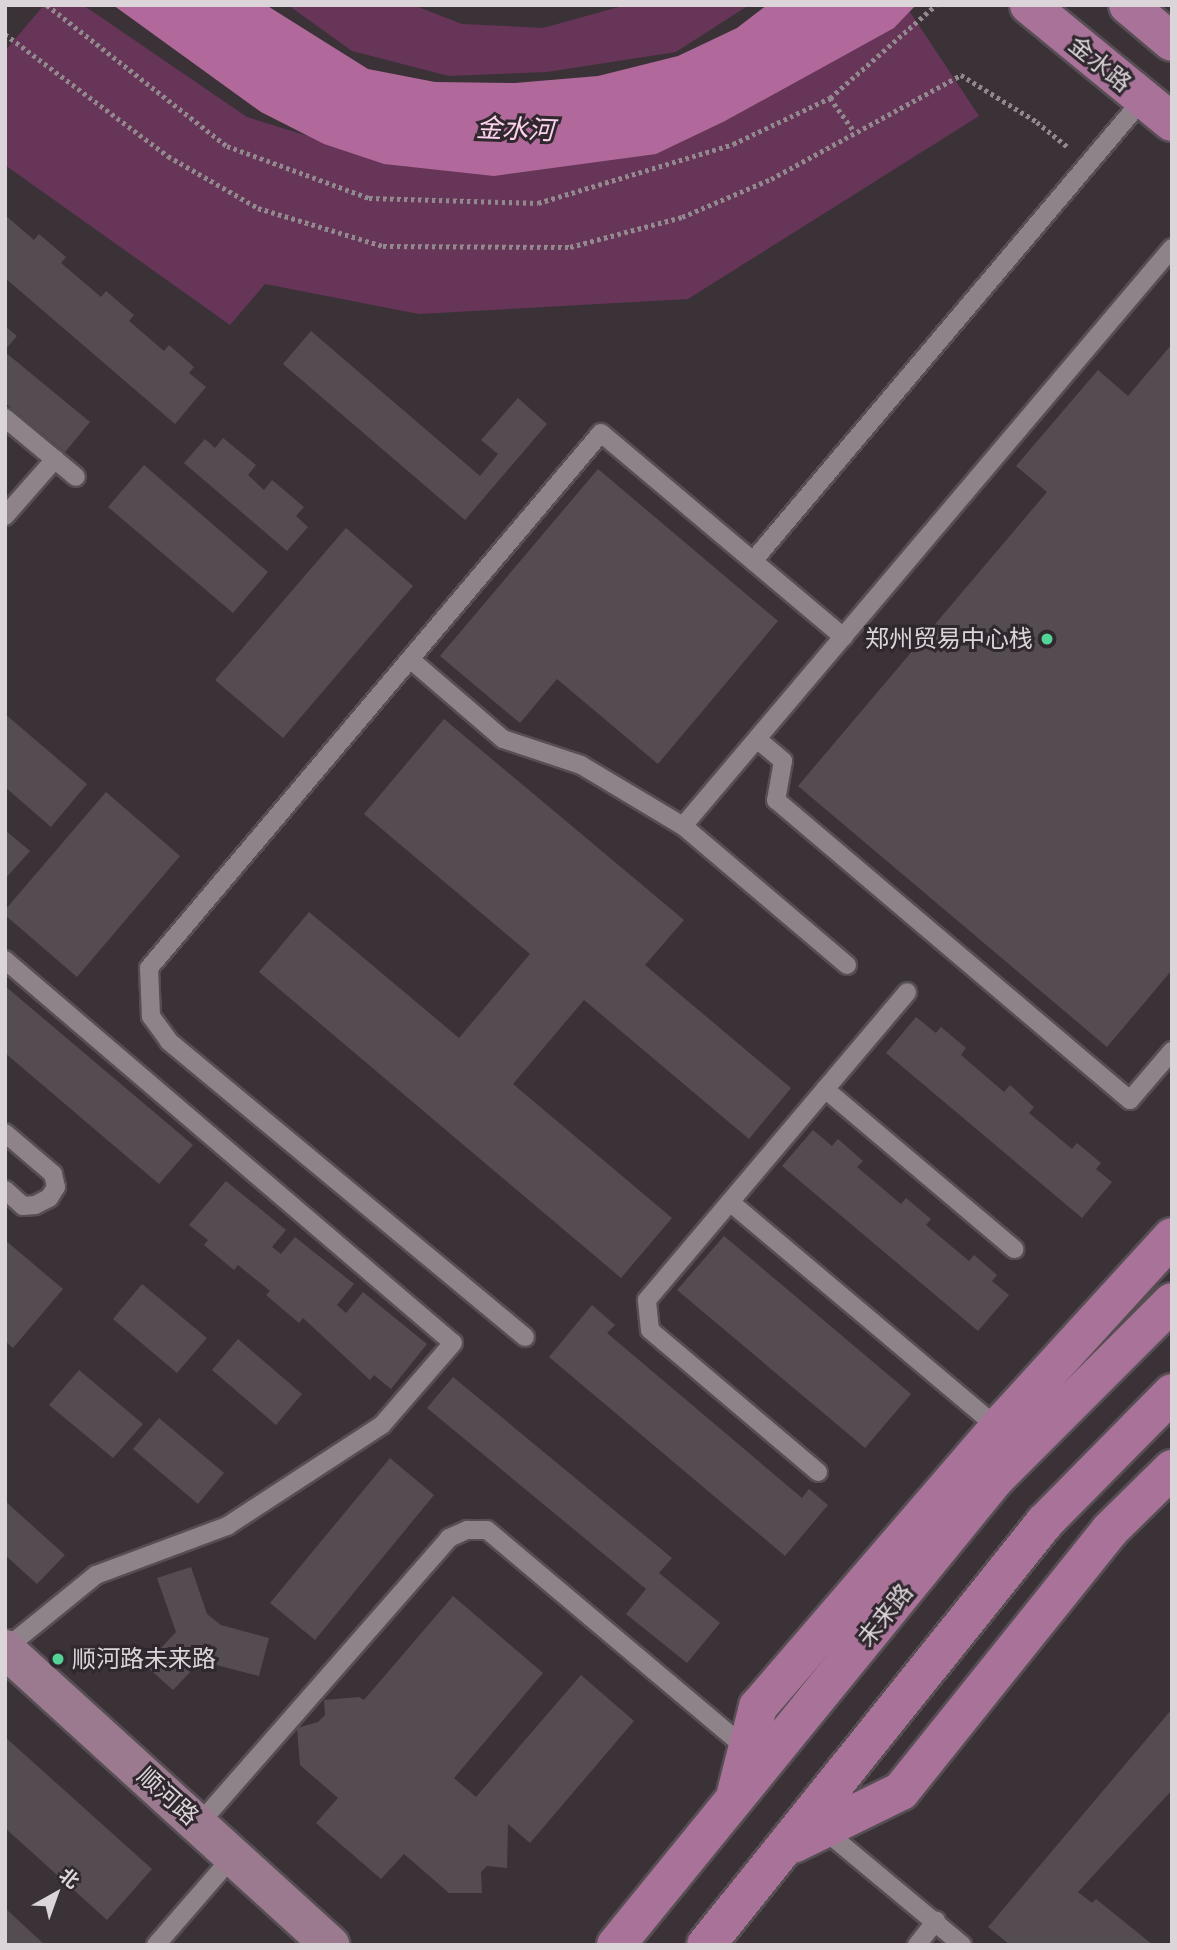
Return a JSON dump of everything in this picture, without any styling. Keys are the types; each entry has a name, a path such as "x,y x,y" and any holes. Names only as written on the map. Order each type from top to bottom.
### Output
{"main road":[{"name":"金水路","path":"1029,5 1158,111"},
{"path":"1128,5 1172,42"},
{"path":"733,1804 758,1707 998,1428 1172,1237"},
{"name":"未来路","path":"616,1945 995,1479 1172,1302"},
{"path":"706,1945 1045,1522 1172,1394"},
{"path":"782,1849 901,1791 1110,1530 1172,1469"}],"street":[{"name":"顺河路","path":"5,1649 330,1945"}],"lane":[{"path":"753,561 1088,164 1158,111"},
{"path":"683,826 1172,248"},
{"path":"5,418 76,477"},
{"path":"525,1338 169,1041 151,1016 149,968 601,433 843,637"},
{"path":"5,516 54,459"},
{"path":"410,659 503,739 581,765 683,826 847,965"},
{"path":"757,740 783,761 776,800 1130,1100 1172,1051"},
{"path":"5,960 453,1342 382,1425 227,1526 96,1575 5,1649"},
{"path":"818,1472 650,1330 647,1300 907,992"},
{"path":"825,1089 1014,1249"},
{"path":"5,1133 53,1174 56,1187 49,1198 35,1205 23,1206 5,1190"},
{"path":"730,1202 998,1428"},
{"path":"199,1824 449,1538 467,1530 487,1530 747,1749"},
{"path":"823,1829 962,1945"},
{"path":"156,1945 233,1856"},
{"path":"917,1945 936,1921"}],"path":[{"path":"47,5 227,146 369,198 538,203 733,144 830,98 936,5"},
{"path":"5,34 168,156 258,208 383,246 570,247 682,217 771,179 853,131 961,75 1037,122 1088,164"},
{"path":"830,98 853,131"}],"shaded area":[{"path":"44,5 83,5 247,117 407,167 725,121 910,12 979,116 688,299 419,314 265,284 230,325 5,165 5,51"},
{"path":"288,5 413,5 462,24 543,28 626,5 749,5 676,52 547,72 449,76 352,51"}],"water":[{"name":"金水河","path":"113,5 266,5 368,69 435,82 515,83 598,76 678,56 737,28 767,5 916,5 894,28 725,121 656,154 494,176 384,164 324,144 261,112"}],"building":[{"path":"5,215 34,240 39,234 66,257 61,263 101,297 106,291 134,315 129,321 164,351 169,345 194,367 189,373 206,387 175,424 5,278"},
{"path":"5,326 17,336 5,350"},
{"path":"311,331 480,476 498,454 481,440 518,398 547,424 465,520 283,364"},
{"name":"郑州贸易中心栈","path":"1172,344 1172,970 1107,1047 798,786 1047,492 1016,466 1098,370 1128,396"},
{"path":"5,352 90,422 65,452 5,403"},
{"path":"223,438 256,465 248,475 264,490 272,480 304,507 296,516 308,527 287,551 184,463 205,439 215,448"},
{"path":"144,465 268,572 233,613 108,507"},
{"path":"598,469 778,621 658,764 557,679 520,723 440,656"},
{"path":"346,528 413,586 283,738 215,680"},
{"path":"5,714 87,784 51,827 5,787"},
{"path":"444,719 684,920 645,965 791,1088 749,1139 584,1000 513,1084 672,1218 621,1278 259,972 309,912 459,1038 530,954 364,814"},
{"path":"106,792 180,856 77,977 5,915 5,910"},
{"path":"5,830 30,851 5,879"},
{"path":"5,986 193,1145 159,1184 5,1053"},
{"path":"916,1017 936,1033 941,1027 966,1048 961,1055 1004,1092 1010,1085 1034,1107 1029,1113 1072,1149 1077,1143 1101,1163 1096,1169 1112,1182 1082,1218 886,1053"},
{"path":"813,1130 832,1146 838,1139 863,1161 857,1167 901,1204 906,1198 931,1219 926,1225 969,1261 974,1255 997,1275 992,1281 1009,1295 978,1331 782,1166"},
{"path":"226,1181 286,1230 272,1247 281,1254 295,1237 354,1284 337,1305 346,1313 363,1292 427,1344 391,1389 374,1375 370,1380 303,1318 299,1323 266,1295 270,1291 238,1265 234,1270 204,1245 208,1240 189,1225"},
{"path":"724,1236 911,1394 865,1448 677,1290"},
{"path":"5,1240 63,1289 13,1348 5,1341"},
{"path":"142,1284 207,1338 177,1373 113,1319"},
{"path":"592,1305 615,1325 607,1333 802,1498 809,1489 828,1505 785,1556 549,1357"},
{"path":"238,1339 302,1394 276,1425 212,1370"},
{"path":"79,1370 143,1424 113,1458 49,1405"},
{"path":"453,1377 672,1558 659,1573 720,1623 687,1663 626,1614 646,1589 427,1408"},
{"path":"159,1418 224,1473 198,1504 133,1449"},
{"path":"390,1458 434,1495 315,1640 270,1603"},
{"path":"5,1501 65,1555 37,1584 5,1555"},
{"path":"191,1567 207,1614 221,1625 269,1638 259,1676 201,1661 173,1690 145,1665 176,1632 157,1578"},
{"path":"453,1596 543,1673 454,1778 476,1797 581,1675 634,1721 530,1843 508,1824 507,1868 487,1866 481,1872 482,1893 449,1893 404,1854 381,1879 316,1823 338,1798 300,1765 297,1728 318,1722 325,1715 324,1700 359,1697 364,1700"},
{"path":"1172,1709 1172,1790 1078,1892 1092,1903 1096,1899 1153,1945 1010,1945 988,1927"},
{"path":"5,1737 152,1869 107,1920 5,1828"},
{"path":"5,1908 45,1945 5,1945"}],"place":[{"name":"郑州贸易中心栈","path":"1047,639"},
{"name":"顺河路未来路","path":"58,1659"}]}
